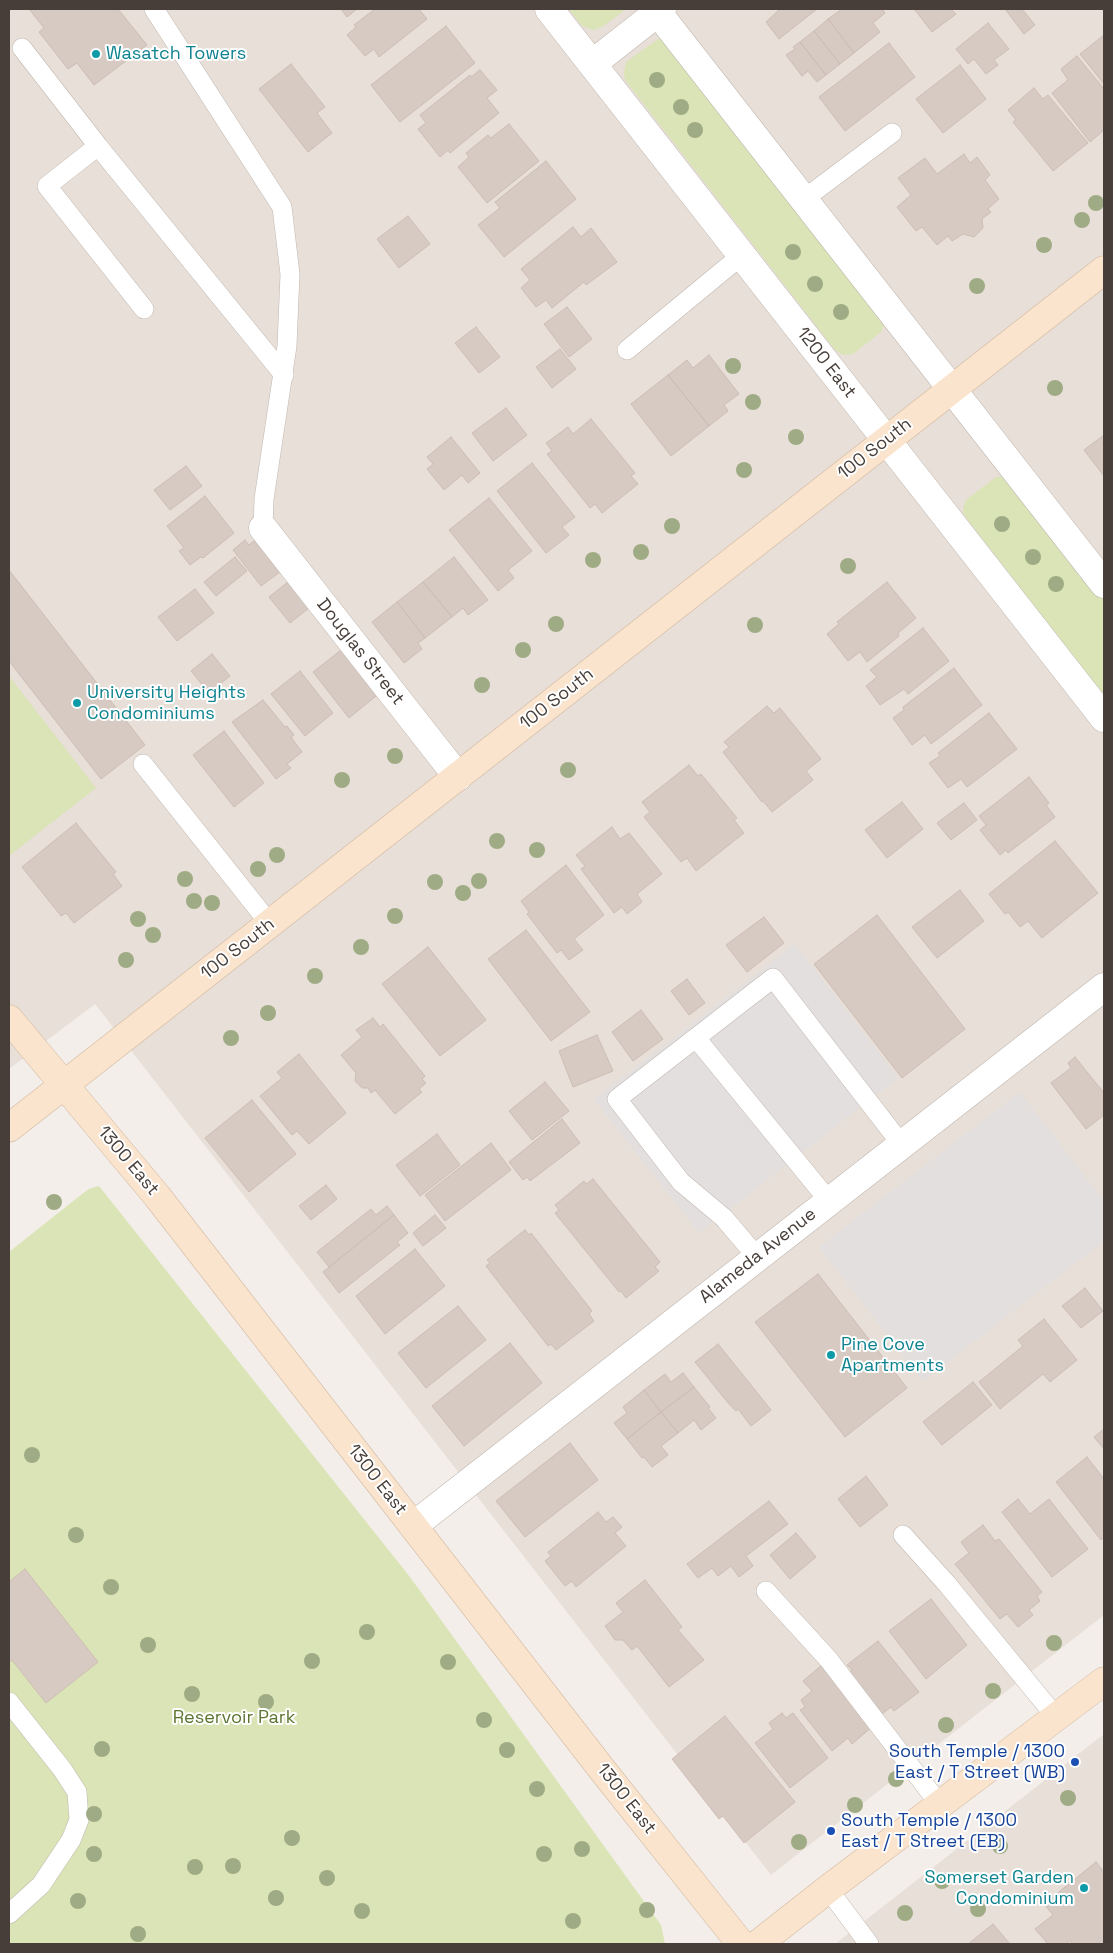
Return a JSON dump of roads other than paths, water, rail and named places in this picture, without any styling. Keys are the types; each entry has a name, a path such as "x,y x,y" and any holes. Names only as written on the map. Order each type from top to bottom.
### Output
{"main road":[{"name":"100 South","path":"9,1128 1104,270"},
{"name":"1300 East","path":"9,1019 157,1196 412,1526 741,1944"},
{"path":"758,1944 1056,1717 1104,1683"}],"street":[{"name":"1200 East","path":"549,9 1104,718"},
{"path":"592,64 658,10 1104,584"},
{"name":"Douglas Street","path":"263,528 458,777"},
{"name":"Alameda Avenue","path":"412,1526 1104,987"}],"lane":[{"path":"154,9 282,207 290,274 287,346 264,499 263,528"},
{"path":"22,48 98,146 284,374"},
{"path":"804,200 892,133"},
{"path":"98,146 47,186 144,310"},
{"path":"627,350 742,255"},
{"path":"143,764 270,924"},
{"path":"758,1257 724,1218 681,1182 617,1099 773,978 902,1145"},
{"path":"696,1038 829,1201"},
{"path":"903,1535 947,1584 1056,1717"},
{"path":"766,1591 829,1660 940,1805"},
{"path":"9,1702 62,1769 76,1792 79,1820 71,1840 41,1885 9,1914"},
{"path":"828,1889 869,1944"}],"place":[{"name":"Wasatch Towers","path":"96,54"},
{"name":"University Heights Condominiums","path":"77,703"},
{"name":"Pine Cove Apartments","path":"831,1355"},
{"name":"South Temple / 1300 East / T Street (WB)","path":"1075,1762"},
{"name":"South Temple / 1300 East / T Street (EB)","path":"831,1831"},
{"name":"Somerset Garden Condominium","path":"1084,1888"}],"park label":[{"name":"Reservoir Park","path":"234,1718"}]}
